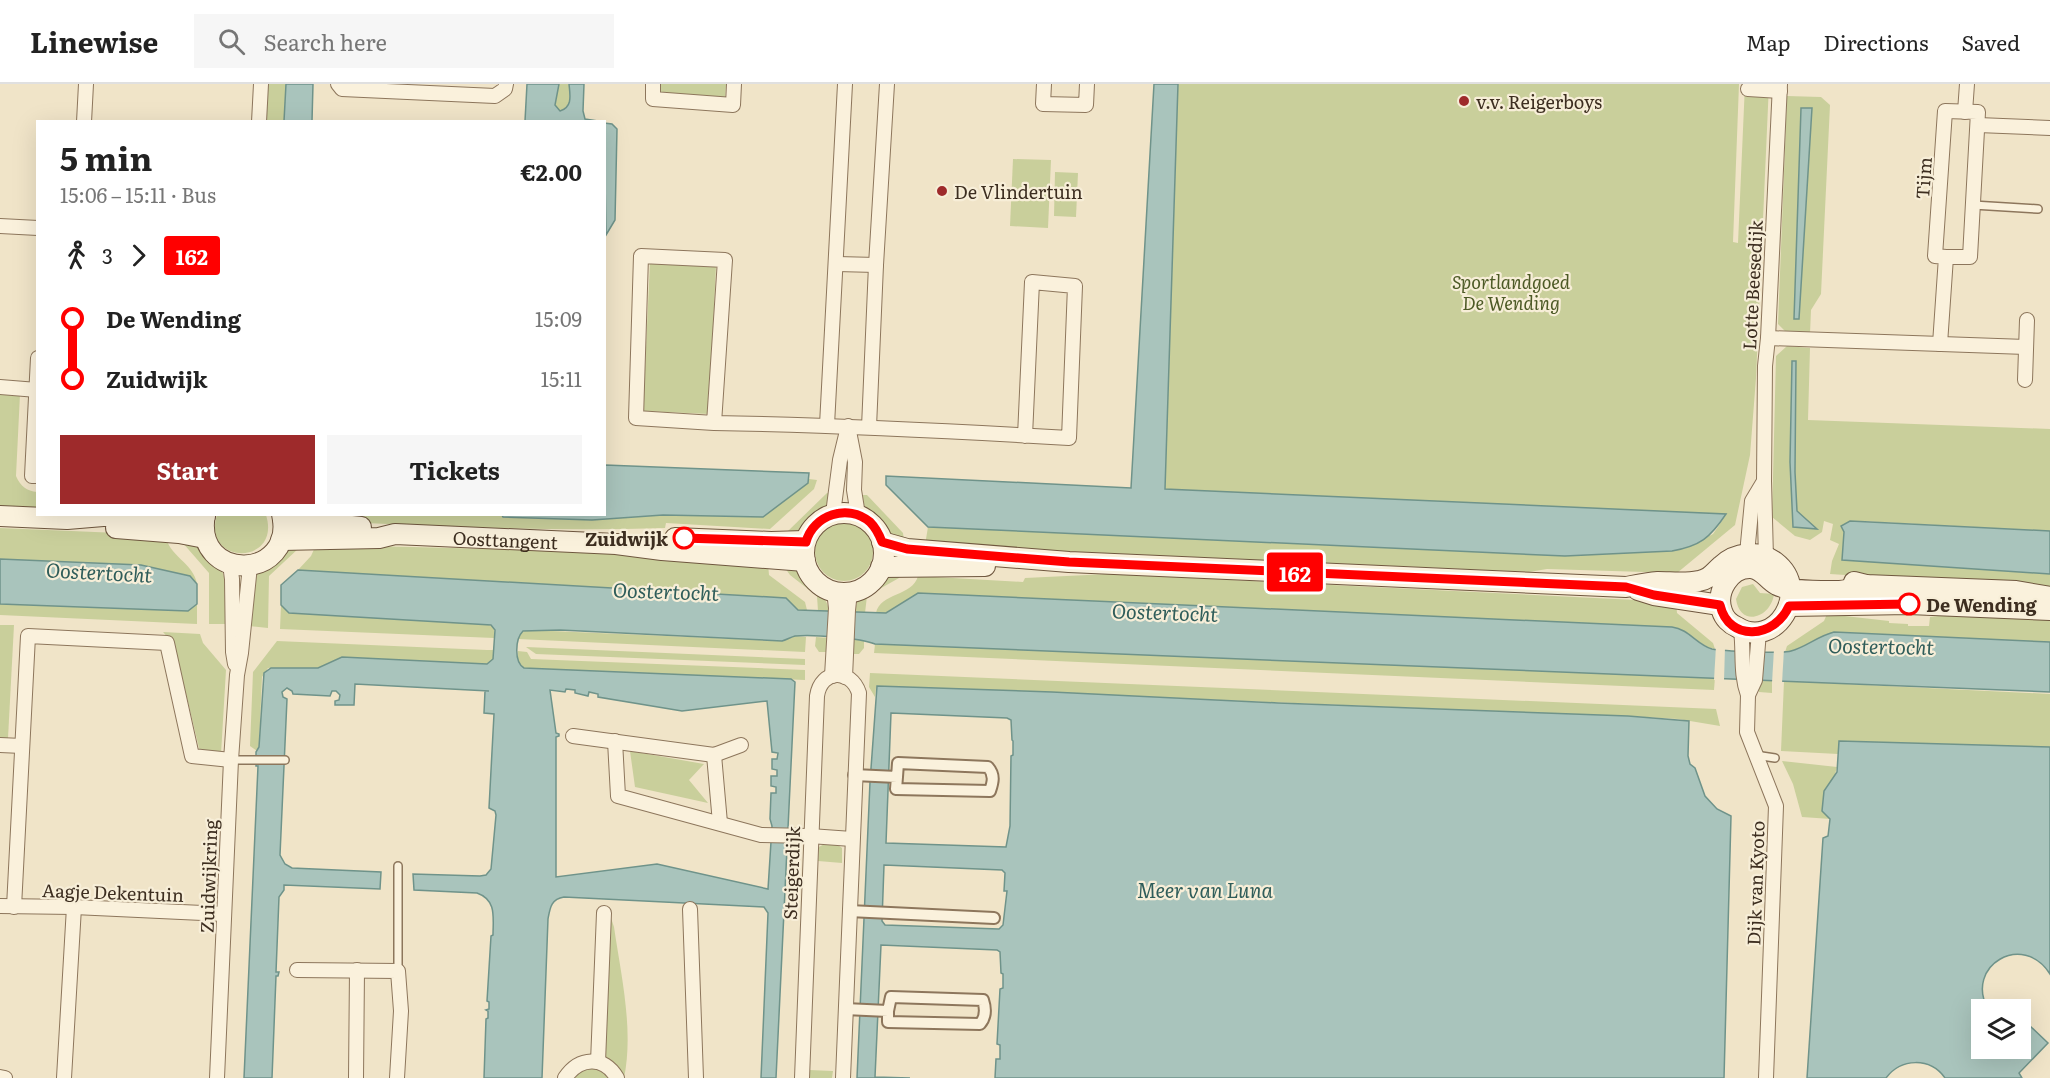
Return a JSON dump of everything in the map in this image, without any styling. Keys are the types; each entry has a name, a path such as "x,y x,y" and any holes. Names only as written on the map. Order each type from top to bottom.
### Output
{"main road":[{"path":"833,514 858,515 873,526 882,542 884,554 882,567 866,586 842,600 810,575 805,551 813,527 822,519 833,514"},
{"path":"0,516 67,519 103,516"},
{"path":"205,516 203,525 205,538 211,549 231,571 249,573 275,551 284,529 282,517"},
{"name":"Oosttangent","path":"282,517 378,529 395,534 616,544 662,538 771,542 805,551"},
{"path":"67,519 102,527 180,533 205,538"},
{"name":"Oosttangent","path":"281,540 379,538 395,534"},
{"path":"882,542 907,549 1069,562 1626,587 1655,582 1697,581 1713,576 1722,565 1733,558 1752,560 1780,567 1789,590 1786,614 1774,626 1750,640 1728,621 1720,605 1722,590 1730,577 1752,560"},
{"path":"1752,560 1754,568 1775,584 1789,590 1909,604 2050,610"},
{"path":"882,567 1069,562"},
{"path":"1789,590 1840,578 1866,585 2001,590 2050,597"},
{"path":"1626,587 1654,595 1720,605"}],"street":[{"path":"84,120 86,84"},
{"path":"259,120 261,84"},
{"path":"338,84 342,89 495,96 506,89 506,84"},
{"path":"653,84 653,99 733,105 734,84"},
{"path":"827,425 845,84"},
{"path":"869,427 887,84"},
{"path":"1044,84 1043,104 1086,105 1087,84"},
{"path":"1946,257 1971,257 1978,112 1965,112 1967,84"},
{"name":"Lotte Beesedijk","path":"1748,89 1780,87 1765,366 1764,481 1752,560"},
{"name":"Tijm","path":"1940,344 1946,257 1935,256 1946,111 1965,112"},
{"path":"1978,125 2050,128"},
{"path":"0,226 36,228"},
{"path":"714,423 725,260 641,256 636,418 714,423 827,425 1069,438 1075,286 1032,282 1025,435"},
{"path":"837,264 876,266"},
{"path":"2025,380 2027,320"},
{"path":"1768,338 2026,347"},
{"path":"0,387 36,390"},
{"path":"36,407 32,476 36,476"},
{"path":"833,514 840,460 848,426"},
{"path":"848,426 855,462 854,490 858,515"},
{"name":"Lotte Beesedijk","path":"1752,560 1752,501 1764,481"},
{"name":"Zuidwijkring","path":"231,571 239,613"},
{"name":"Zuidwijkring","path":"217,1078 237,675 233,652 239,613 249,573"},
{"path":"842,600 839,676 853,681 859,693 843,1078"},
{"path":"7,907 22,746 28,636 167,643 192,756 231,760"},
{"name":"Dijk van Kyoto","path":"1750,640 1747,732 1776,806 1766,1078"},
{"name":"Steigerdijk","path":"802,1078 817,696 822,682 839,676"},
{"path":"573,736 714,755 741,745"},
{"path":"615,741 618,796 761,835 852,839"},
{"path":"0,745 22,746"},
{"path":"714,755 720,823"},
{"path":"898,764 966,766 988,767 994,781 990,791 896,789 897,777 898,764"},
{"path":"854,774 897,777"},
{"name":"Aagje Dekentuin","path":"7,907 74,907 224,914"},
{"path":"64,1078 74,907"},
{"path":"690,909 696,1078"},
{"path":"849,911 994,918"},
{"path":"598,1062 604,913"},
{"path":"297,970 398,971 401,1011 397,1078"},
{"path":"356,1078 357,970"},
{"path":"891,997 983,1000 986,1006 985,1018 980,1024 888,1022 888,1011 891,997"},
{"path":"846,1009 888,1011"},
{"path":"565,1078 579,1064 588,1061 598,1062 611,1070 617,1078"},
{"path":"0,1077 5,1078"}],"lane":[{"path":"1973,205 2038,208"},
{"path":"1755,755 1775,758"},
{"path":"231,760 285,760"},
{"path":"398,866 398,971"}],"green space":[{"path":"265,84 286,84 284,120 264,120"},
{"path":"559,84 569,84 570,100 568,106 560,111 555,105"},
{"path":"658,84 726,84 725,99 658,96"},
{"name":"Sportlandgoed De Wending","path":"1178,84 1739,84 1733,242 1738,243 1745,84 1769,84 1756,378 1750,455 1735,525 1677,573 1547,569 1529,572 925,545 928,527 1565,556 1684,549 1713,534 1726,515 1165,489"},
{"path":"1787,96 1821,97 1830,105 1821,294 1811,310 1810,334 1788,334 1778,324","holes":["1801,108 1812,109 1798,319 1794,318"]},
{"path":"1013,159 1051,160 1048,228 1010,226"},
{"path":"1055,172 1078,173 1076,217 1054,216"},
{"path":"650,263 716,266 709,414 643,411"},
{"path":"1787,346 1810,348 1808,420 2050,429 2050,531 1861,521 1844,532 1842,560 2050,574 2050,593 2013,586 1830,574 1832,561 1839,544 1830,540 1833,524 1824,521 1822,532 1810,540 1795,536 1772,517 1776,356","holes":["1796,361 1797,511 1816,529 1793,527 1790,462 1792,362"]},
{"path":"0,393 20,394 16,476 24,487 36,492 36,509 0,507"},
{"path":"809,479 817,480 814,489 770,529 666,523 665,528 578,529 318,521 318,516 503,516 592,520 663,515 763,517 804,486"},
{"path":"827,493 832,494 830,506 799,532 787,532"},
{"path":"861,495 867,495 903,533 904,541 889,534 876,523 866,510"},
{"path":"217,516 266,516 268,532 263,544 253,551 242,553 230,551 220,544 215,532"},
{"path":"844,523 860,528 868,536 873,552 868,568 860,576 844,581 828,576 820,568 815,552 820,536 828,528"},
{"path":"0,528 166,535 167,542 191,570 197,584 190,576 141,565 0,559"},
{"path":"182,542 199,546 221,569 226,581 227,624 209,624 209,573"},
{"path":"297,545 299,548 269,576 268,628 249,626 257,574 282,550"},
{"path":"316,545 599,553 768,564 769,575 805,602 807,610 798,610 785,598 298,570 311,556"},
{"path":"795,566 821,593 829,611 818,611 817,596 790,575 785,568"},
{"path":"901,574 899,578 867,596 865,613 855,612 857,601 886,575"},
{"path":"1108,574 1676,602 1677,613 1713,643 1715,649 1704,645 1684,631 1672,627 918,593 886,613 876,613 884,602 915,583 918,576 1023,582 1025,578"},
{"path":"1753,584 1760,593 1774,594 1772,602 1762,614 1749,616 1743,614 1736,599 1742,587"},
{"path":"0,604 188,611 197,604 197,624 0,615"},
{"path":"281,605 290,613 486,624 494,627 494,638 280,629"},
{"path":"1981,611 2050,614 2050,642 1834,632 1785,652 1787,646 1824,621 1827,614 1889,621 1889,623 1908,624 1908,626 1929,626 1930,617"},
{"path":"0,625 14,625 8,738 0,738"},
{"path":"529,630 782,641 795,636 806,637 805,652 518,639 521,632"},
{"path":"163,632 200,634 203,643 226,670 221,754 200,752 174,644"},
{"path":"816,637 829,638 827,652 819,652 815,646"},
{"path":"852,638 864,639 864,648 859,654 851,654"},
{"path":"277,641 494,650 493,660 487,664 342,657 317,669 268,668 262,677 257,751 250,746 253,672"},
{"path":"875,644 1715,677 1714,690 874,653"},
{"path":"526,647 805,659 805,665 536,654"},
{"path":"518,651 527,652 531,659 805,670 805,680 524,668 518,663"},
{"path":"870,673 1716,709 1720,726 1678,719 1628,716 878,686 875,697 869,687"},
{"path":"1759,680 1772,680 1772,693 1759,692"},
{"path":"1784,681 2050,694 2050,747 1839,741 1838,754 1781,751"},
{"path":"630,751 704,764 689,780 708,803 635,787"},
{"path":"1782,761 1837,767 1834,778 1828,786 1831,819 1802,817 1793,784"},
{"path":"826,843 835,843 842,848 842,863 818,861 819,847"},
{"path":"610,915 623,983 627,1022 627,1060 624,1078 601,1054"},
{"path":"592,1067 599,1069 609,1078 571,1078 578,1071"},
{"path":"809,1070 833,1071 832,1078 809,1078"}],"water":[{"path":"286,84 313,84 312,120 284,120"},
{"path":"527,84 559,84 555,105 560,111 569,104 569,84 584,84 583,111 585,119 592,120 525,120"},
{"path":"1154,84 1178,84 1165,489 1726,514 1720,522 1704,540 1682,549 1565,556 928,527 886,485 886,476 1131,488"},
{"path":"1801,108 1812,108 1799,319 1794,319"},
{"path":"606,123 612,124 617,129 615,220 606,235"},
{"path":"1792,361 1796,361 1797,511 1817,529 1793,527 1790,462"},
{"path":"606,465 809,473 808,483 763,517 663,515 592,520 503,517 606,516"},
{"path":"1850,521 2050,531 2050,574 1842,560 1844,532 1841,526"},
{"name":"Oostertocht","path":"0,559 141,565 190,576 197,584 197,604 188,611 0,604"},
{"name":"Oostertocht","path":"298,570 786,598 798,610 886,613 918,593 1672,627 1678,628 1712,649 1752,652 1791,651 1834,632 2050,642 2050,692 875,644 848,638 813,636 795,636 782,641 560,630 523,631 518,639 517,656 524,668 791,679 795,682 776,1078 761,1078 768,913 764,907 564,897 554,902 548,919 542,1078 484,1078 493,910 488,900 477,893 414,890 413,874 480,876 486,875 491,869 496,815 495,811 489,808 494,714 484,713 485,691 489,691 355,684 354,705 335,705 340,695 336,691 332,691 330,696 293,694 287,688 282,692 283,697 287,699 280,855 285,864 292,868 381,872 380,889 284,885 284,890 279,897 276,972 279,972 276,976 272,1078 244,1078 258,766 256,766 256,752 259,747 264,673 271,668 318,668 342,657 487,664 493,659 495,630 491,625 289,613 281,605 281,585","holes":["566,689 575,690 575,693 588,696 589,692 598,694 598,697 682,711 767,701 772,752 778,753 777,759 772,759 772,769 777,770 777,776 771,776 771,786 776,787 776,793 771,793 772,826 768,889 657,864 556,877 556,737 559,734 556,733 550,690 565,692"]},
{"name":"Meer van Luna","path":"877,686 1628,716 1689,721 1688,756 1690,764 1695,768 1705,796 1717,809 1731,816 1724,1078 995,1078 996,1059 1000,1059 1000,1045 997,1044 1000,989 1003,988 1000,952 997,950 881,945 875,1077 910,1078 857,1078 870,782","holes":["891,713 1011,720 1013,755 1011,756 1010,826 1006,847 886,843","884,865 1002,870 1005,873 1004,891 1007,891 1003,925 999,929 885,925 882,921"]},
{"path":"1839,741 2050,747 2050,974 2039,961 2026,955 2012,955 2000,959 1990,968 1984,979 1985,999 1971,999 1971,1059 2031,1059 2031,1027 2048,1043 2019,1073 2022,1078 1945,1078 1932,1066 1916,1063 1899,1067 1886,1078 1807,1078 1823,838 1828,836 1830,819 1822,811 1824,791 1837,772"}],"pier":[{"path":"1716,646 1725,647 1724,681 1714,680"},
{"path":"1774,649 1784,649 1782,683 1772,683"}],"bus line":[{"name":"162","path":"684,538 806,542 813,527 822,519 833,514 846,513 858,515 869,521 877,530 882,542 907,549 1069,562 1626,587 1654,595 1720,605 1728,621 1741,630 1750,632 1767,630 1774,626 1781,621 1789,606 1909,604"}],"place":[{"name":"v.v. Reigerboys","path":"1464,101"},
{"name":"De Vlindertuin","path":"942,191"},
{"name":"Zuidwijk","path":"684,538"},
{"name":"De Wending","path":"1909,604"}]}
